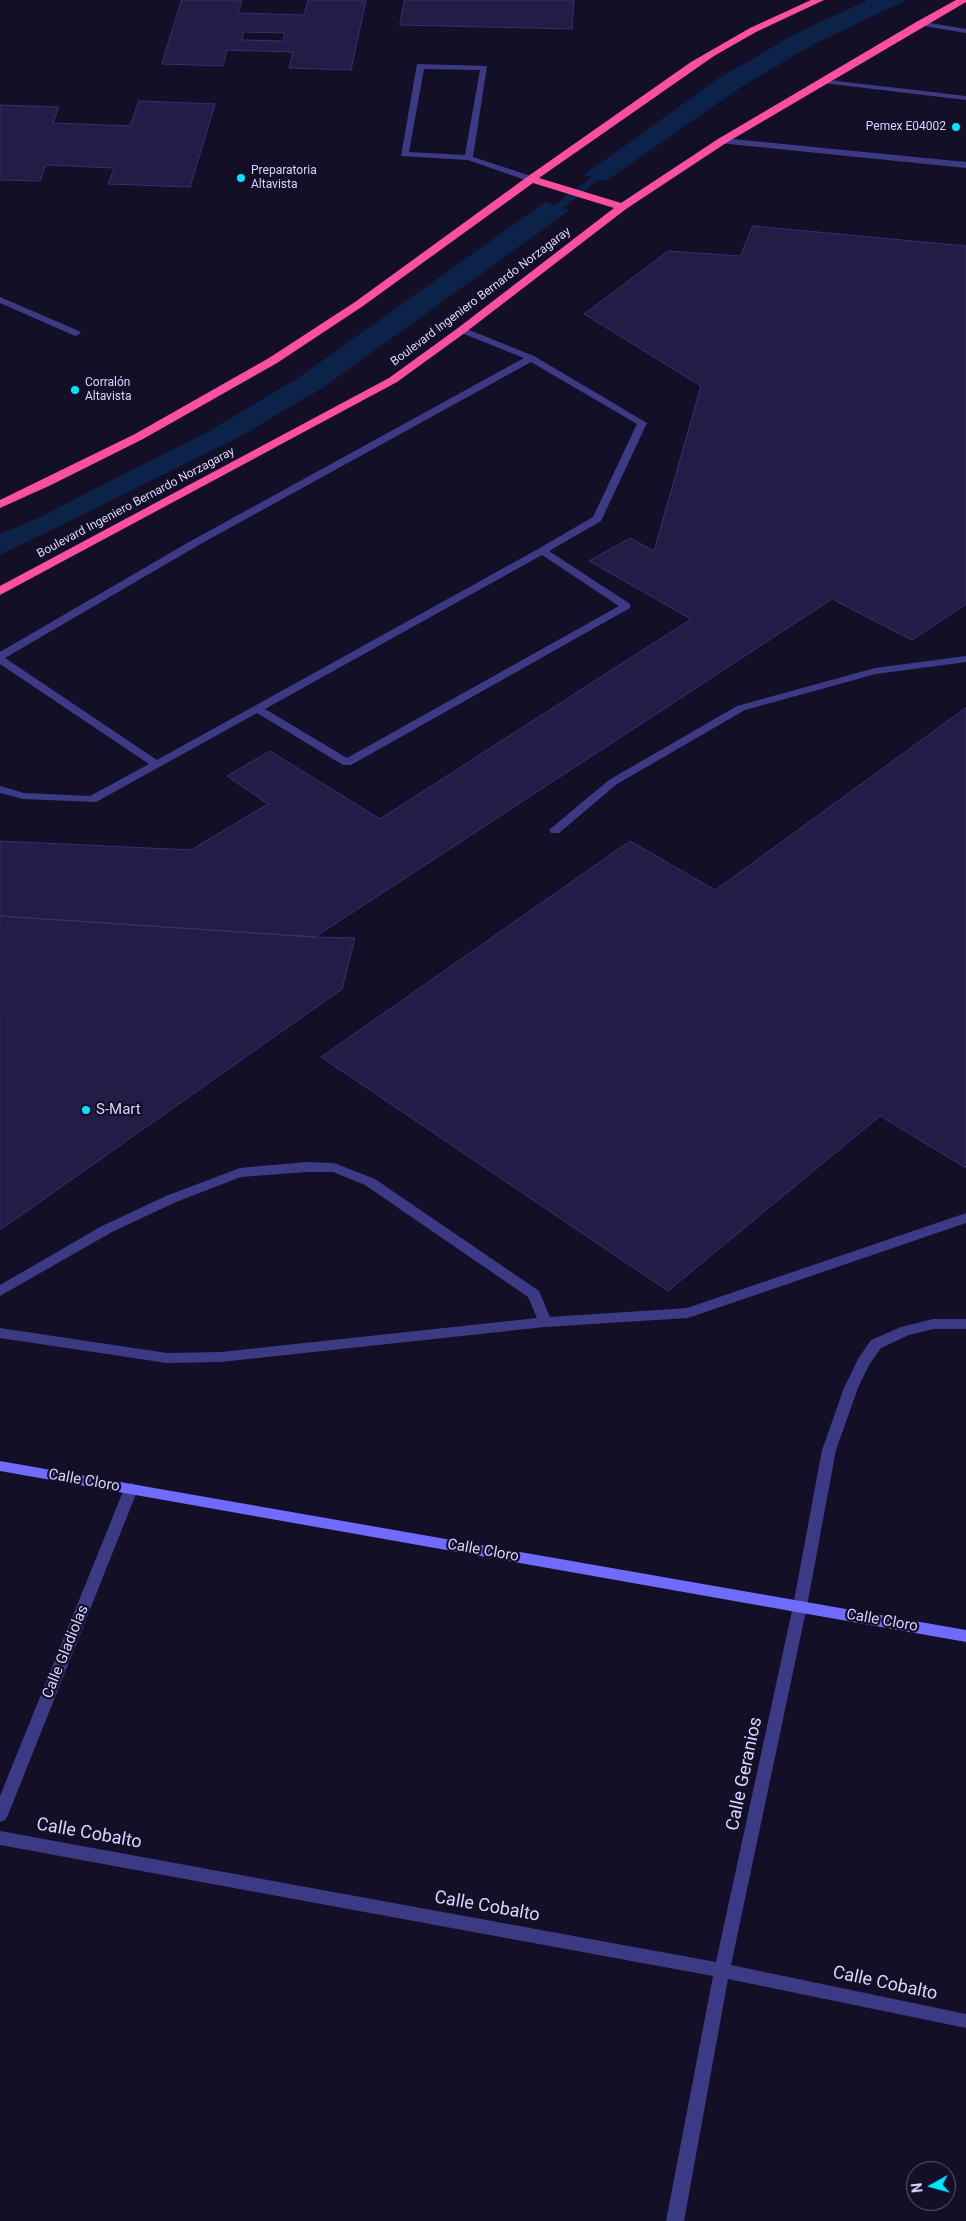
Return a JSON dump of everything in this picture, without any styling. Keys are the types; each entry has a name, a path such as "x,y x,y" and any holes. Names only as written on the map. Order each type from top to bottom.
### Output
{"highway":[{"path":"0,504 77,470 162,426 244,379 357,305 696,63 744,35 819,0"},
{"name":"Boulevard Ingeniero Bernardo Norzagaray","path":"0,591 393,380 462,330 622,207 722,141 921,23 963,1"},
{"path":"531,179 556,185 622,207"}],"street":[{"path":"921,23 966,32"},
{"path":"468,158 484,68 420,66 404,154 468,158 531,179"},
{"path":"823,81 966,98"},
{"path":"722,141 966,165"},
{"path":"0,300 76,333"},
{"path":"0,789 22,796 92,800 597,519 642,423 531,358 462,330"},
{"path":"156,764 0,657 193,544 531,358"},
{"path":"257,708 347,764 626,606 542,551"},
{"path":"555,830 614,782 741,708 876,671 966,659"},
{"path":"0,1291 107,1229 171,1198 240,1173 306,1167 334,1168 370,1182 534,1294 545,1322"},
{"path":"0,1333 167,1358 221,1357 545,1322 688,1312 966,1218"},
{"name":"Calle Geranios","path":"675,2221 722,1970 800,1606 828,1450 851,1388 863,1363 876,1344 906,1331 933,1324 966,1324"},
{"name":"Calle Cloro","path":"0,1466 966,1636"},
{"name":"Calle Gladiolas","path":"0,1816 131,1489"},
{"name":"Calle Cobalto","path":"0,1838 722,1970 966,2021"}],"water":[{"path":"868,0 907,0 814,44 741,87 606,181 584,175 719,78 797,33"},
{"path":"545,202 570,210 321,389 234,440 0,555 0,534 38,518 209,431 298,378"}],"building":[{"path":"182,0 242,0 238,13 304,15 308,0 366,0 351,70 289,68 293,52 227,50 223,66 162,64","holes":["244,32 285,33 283,41 242,40"]},
{"path":"405,0 574,0 572,29 400,25"},
{"path":"139,101 215,104 190,187 108,184 114,168 46,165 40,181 0,180 0,105 59,107 53,123 130,126"},
{"path":"753,226 966,246 966,604 912,640 832,599 315,937 0,916 0,841 191,850 268,804 227,776 270,751 380,819 691,619 589,561 630,538 654,551 701,386 584,314 668,251 740,256"},
{"path":"966,708 966,1168 880,1116 668,1291 321,1057 630,841 715,890"},
{"name":"S-Mart","path":"0,916 355,938 342,989 0,1230"}],"waterway":[{"path":"542,219 612,165"}],"place":[{"name":"Pemex E04002","path":"956,127"},
{"name":"Preparatoria Altavista","path":"241,178"},
{"name":"Corralón Altavista","path":"75,390"},
{"name":"S-Mart","path":"86,1110"}]}
